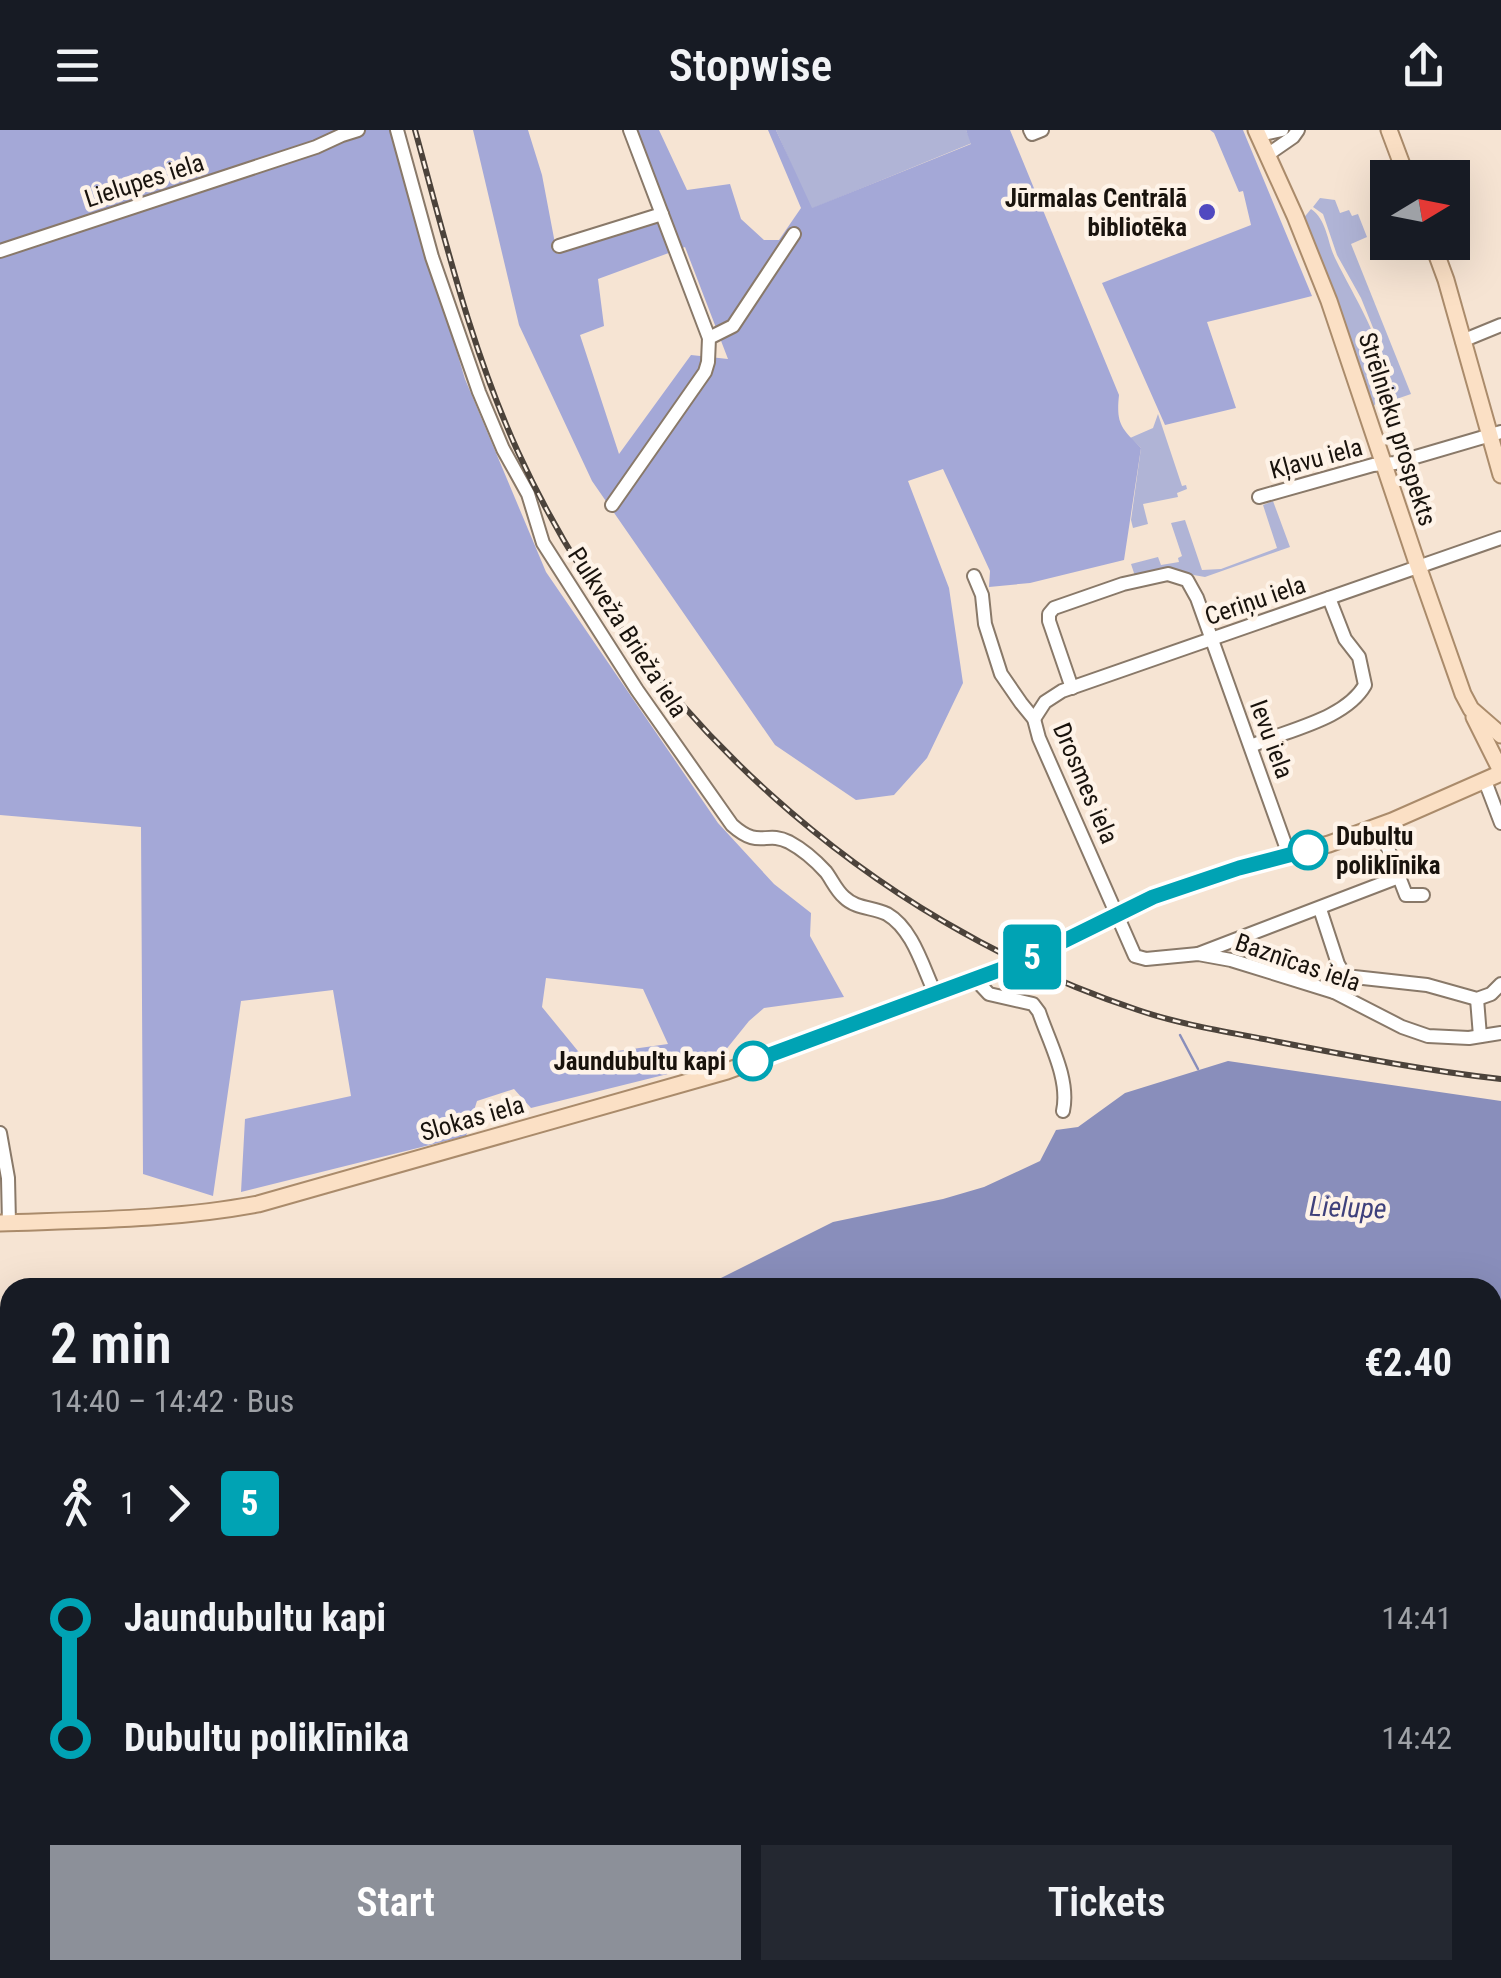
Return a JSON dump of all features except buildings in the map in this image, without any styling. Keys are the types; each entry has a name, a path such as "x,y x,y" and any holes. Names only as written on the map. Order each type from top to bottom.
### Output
{"main road":[{"path":"1389,130 1400,160"},
{"name":"Strēlnieku prospekts","path":"1257,132 1329,301 1463,694 1471,709 1501,735"},
{"path":"1439,260 1495,434 1501,474"},
{"path":"1471,709 1501,772"},
{"name":"Slokas iela","path":"5,1223 180,1215 258,1204 709,1077 1029,959 1180,887 1329,844 1501,772"}],"street":[{"name":"Lielupes iela","path":"0,250 316,147 342,132 358,130"},
{"name":"Pulkveža Brieža iela","path":"397,130 432,257 479,392 503,449 528,494 543,543 557,567 732,825 753,839 782,839 791,843 826,873 854,905 889,915 911,941 936,993"},
{"path":"612,505 705,372 710,338 630,130"},
{"path":"1257,132 1282,130"},
{"path":"1267,155 1298,130"},
{"path":"558,246 662,214"},
{"path":"710,338 733,326 794,234"},
{"path":"1462,340 1501,325"},
{"name":"Kļavu iela","path":"1259,497 1495,434"},
{"name":"Ceriņu iela","path":"1034,718 1050,698 1072,688 1501,538"},
{"name":"Ievu iela","path":"1072,688 1049,621 1054,608 1123,584 1168,574 1187,580 1212,638 1289,855"},
{"name":"Drosmes iela","path":"974,576 1002,674 1034,718 1039,738 1135,956"},
{"path":"1251,746 1338,712 1365,685 1359,657 1346,639 1329,598"},
{"path":"1485,781 1501,823"},
{"path":"1379,825 1406,894 1423,895"},
{"path":"1198,954 1399,877"},
{"path":"1320,909 1345,976"},
{"name":"Baznīcas iela","path":"1135,956 1146,960 1198,954 1230,960 1334,992 1417,1033 1449,1038 1501,1033"},
{"path":"1334,992 1345,976"},
{"path":"1345,976 1427,985 1477,999 1501,984"},
{"path":"975,979 989,994 1033,1004 1063,1079 1063,1111"},
{"path":"1477,999 1480,1036"},
{"path":"0,1133 8,1178 5,1223"}],"shaded area":[{"path":"0,130 391,130 465,379 546,572 718,823 774,884 811,913 810,936 844,997 764,1008 716,1062 531,1108 514,1089 477,1101 466,1136 241,1192 245,1119 351,1096 333,990 241,1001 213,1196 143,1174 141,827 0,815","holes":["546,978 643,989 668,1044 582,1056 542,1007"]},
{"path":"473,130 528,130 542,175 557,254 670,218 636,130 659,130 687,190 730,184 741,219 764,240 779,240 801,208 768,130 776,130 812,208 971,144 966,130 1010,130 1119,395 1121,425 1141,448 1124,560 1030,583 989,587 990,571 943,469 908,481 949,588 963,683 927,758 894,795 856,800 775,745 592,481 519,325","holes":["685,247 728,359 691,355 619,454 580,335 604,326 598,279"]},
{"path":"776,130 966,130 972,143 811,209"},
{"path":"1210,130 1243,130 1312,296 1207,322 1236,408 1165,425 1102,283 1251,225 1243,191 1239,192"},
{"path":"1320,198 1335,200 1340,213 1349,210 1352,216 1358,214 1367,237 1351,244 1411,394 1382,404 1401,456 1396,456 1379,406 1391,383 1378,340 1337,255 1323,214 1313,207"},
{"path":"1311,209 1324,225 1335,258 1380,351 1387,385 1374,406 1390,457 1386,455 1302,220"},
{"path":"1158,414 1182,486 1187,489 1177,493 1178,497 1143,504 1148,524 1133,528 1141,448 1130,438 1153,428"},
{"path":"1273,501 1290,547 1205,577 1165,570 1135,576 1131,564 1158,557 1161,565 1179,562 1182,556 1171,523 1185,520 1202,570 1221,569 1277,548 1263,505"}],"water":[{"name":"Lielupe","path":"1228,1061 1501,1101 1501,1278 721,1278 833,1222 984,1187 1040,1161 1056,1130 1078,1127 1125,1093"}],"waterway":[{"path":"1180,1035 1198,1069"}],"railway":[{"path":"415,130 486,374 518,452 568,547 627,636 695,719 771,795 854,862 944,921 1038,971 1138,1010 1192,1025 1338,1053 1501,1079"}],"bus line":[{"name":"5","path":"753,1061 1021,962 1153,897 1308,850"}],"place":[{"name":"Jūrmalas Centrālā bibliotēka","path":"1207,212"},
{"name":"Dubultu poliklīnika","path":"1308,850"},
{"name":"Jaundubultu kapi","path":"753,1061"}]}
